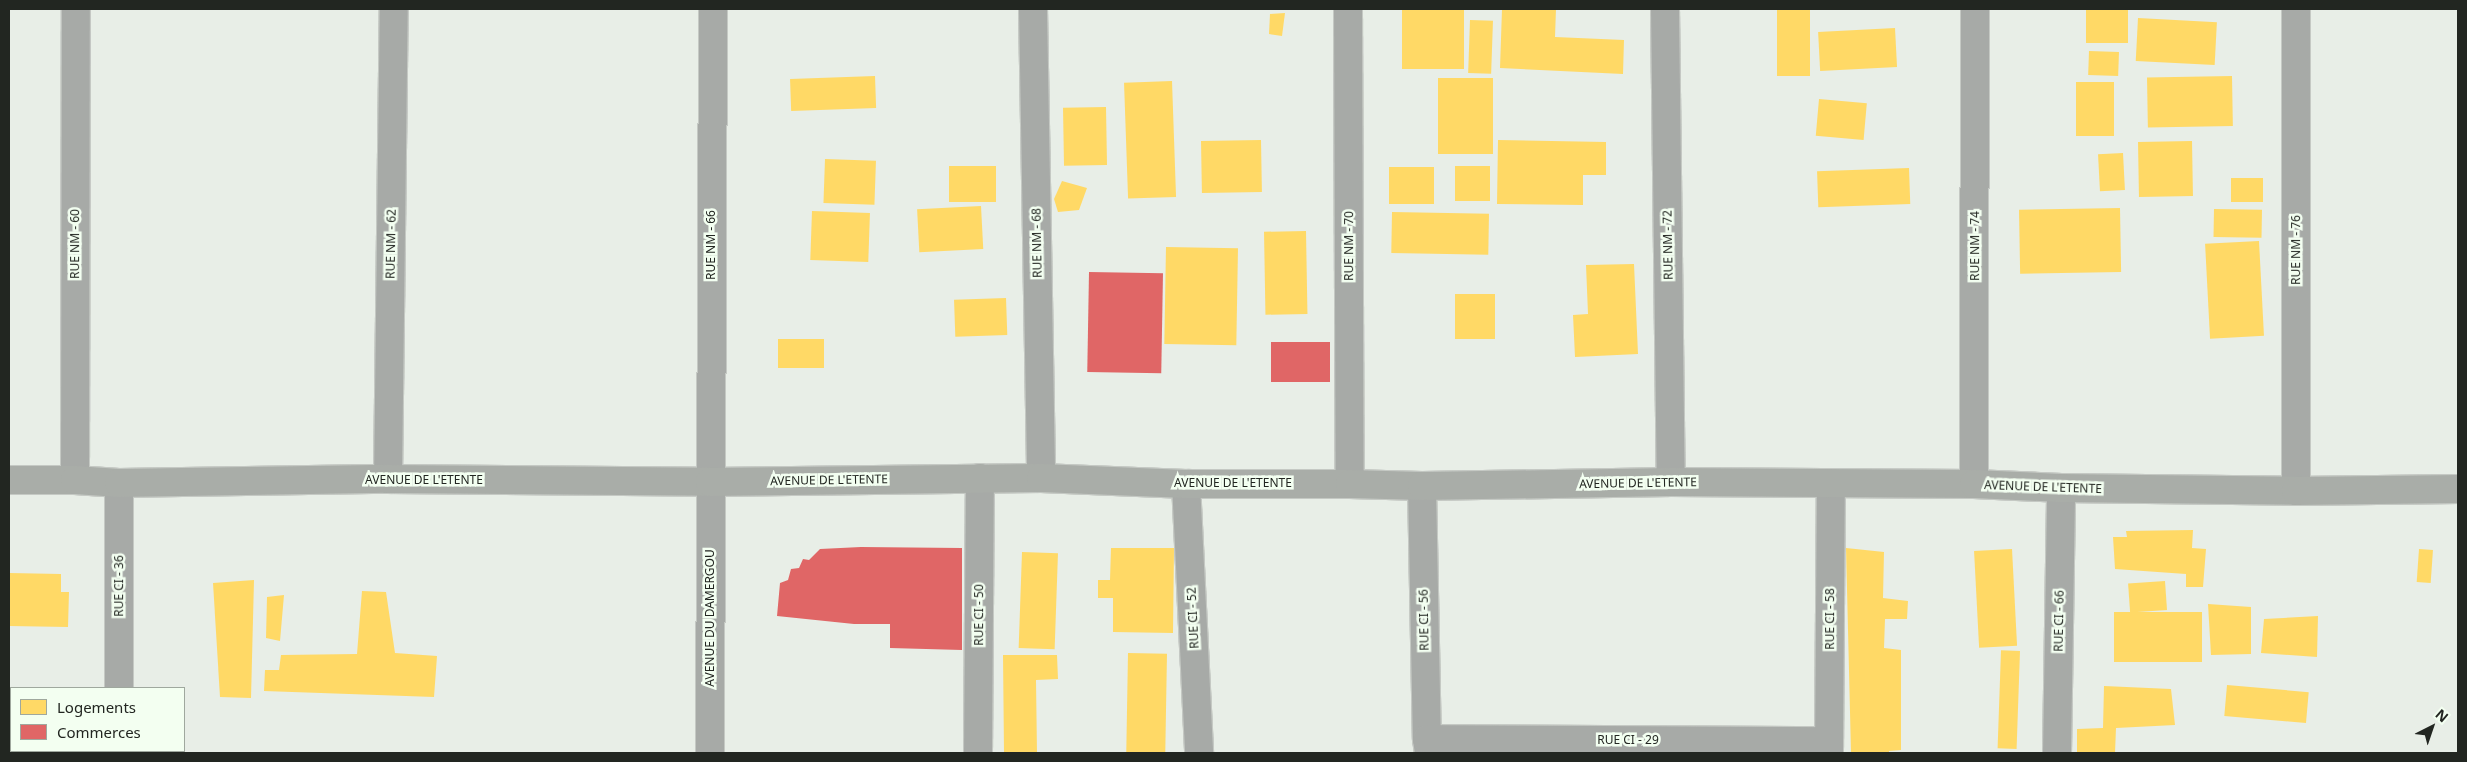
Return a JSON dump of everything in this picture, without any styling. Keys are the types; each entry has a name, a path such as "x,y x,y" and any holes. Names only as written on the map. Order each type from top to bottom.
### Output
{"main road":[{"name":"AVENUE DE L'ETENTE","path":"9,480 75,480 119,483 388,479 710,482 1041,478 1186,484 1422,486 1671,482 1974,484 2061,488 2296,491 2458,489"}],"street":[{"name":"RUE NM - 60","path":"75,480 76,9"},
{"name":"RUE NM - 62","path":"388,479 394,9"},
{"name":"RUE NM - 66","path":"710,482 713,9"},
{"name":"RUE NM - 68","path":"1033,9 1041,478"},
{"name":"RUE NM - 70","path":"1348,9 1350,484"},
{"name":"RUE NM - 72","path":"1665,9 1671,482"},
{"name":"RUE NM - 74","path":"1974,484 1975,9"},
{"name":"RUE NM - 76","path":"2296,9 2296,491"},
{"name":"RUE CI - 50","path":"978,753 980,478"},
{"name":"AVENUE DU DAMERGOU","path":"710,482 710,753"},
{"name":"RUE CI - 36","path":"118,687 119,483"},
{"name":"RUE CI - 52","path":"1186,484 1199,753"},
{"name":"RUE CI - 58","path":"1829,747 1831,484"},
{"name":"RUE CI - 56","path":"1422,486 1428,746"},
{"name":"RUE CI - 66","path":"2056,753 2061,488"},
{"name":"RUE CI - 29","path":"1428,746 1829,747"}],"building: Logements":[{"path":"1402,9 1464,9 1464,69 1402,69"},
{"path":"1502,9 1556,9 1555,37 1624,40 1623,74 1500,68"},
{"path":"1777,9 1810,9 1810,76 1777,76"},
{"path":"2086,9 2128,9 2128,43 2086,43"},
{"path":"1285,13 1282,36 1269,34 1270,14"},
{"path":"2138,18 2217,22 2215,65 2136,61"},
{"path":"1470,20 1493,21 1491,74 1468,73"},
{"path":"1895,28 1897,67 1820,71 1818,32"},
{"path":"2089,51 2119,52 2118,76 2088,75"},
{"path":"875,76 876,108 791,111 790,79"},
{"path":"2232,76 2233,126 2148,127 2147,77"},
{"path":"1438,78 1493,78 1493,154 1438,154"},
{"path":"1172,81 1176,197 1128,199 1124,83"},
{"path":"2076,82 2114,82 2114,136 2076,136"},
{"path":"1819,99 1867,103 1864,140 1816,136"},
{"path":"1106,107 1107,165 1064,166 1063,108"},
{"path":"1261,140 1262,192 1202,193 1201,141"},
{"path":"1498,140 1606,142 1606,175 1583,175 1583,205 1497,204"},
{"path":"2192,141 2193,196 2139,197 2138,142"},
{"path":"2123,153 2125,190 2100,191 2098,154"},
{"path":"825,159 876,161 874,205 823,203"},
{"path":"949,166 996,166 996,202 949,202"},
{"path":"1455,166 1490,166 1490,201 1455,201"},
{"path":"1389,167 1434,167 1434,204 1389,204"},
{"path":"1909,168 1910,204 1818,207 1817,171"},
{"path":"2231,178 2263,178 2263,202 2231,202"},
{"path":"1062,181 1087,188 1079,210 1058,212 1054,199"},
{"path":"981,206 983,249 919,252 917,209"},
{"path":"2120,208 2121,272 2020,274 2019,210"},
{"path":"2214,209 2262,210 2262,238 2214,237"},
{"path":"812,211 870,213 868,262 810,260"},
{"path":"1392,212 1489,214 1488,255 1391,253"},
{"path":"1306,231 1307,314 1265,315 1264,232"},
{"path":"2259,241 2264,336 2210,339 2205,244"},
{"path":"1166,247 1238,248 1236,345 1164,344"},
{"path":"1634,264 1638,354 1575,357 1573,315 1588,314 1586,265"},
{"path":"1455,294 1495,294 1495,339 1455,339"},
{"path":"1006,298 1007,335 955,337 954,300"},
{"path":"778,339 824,339 824,368 778,368"},
{"path":"2193,530 2192,548 2206,549 2203,587 2186,587 2186,574 2115,569 2113,537 2127,537 2126,531"},
{"path":"1111,548 1174,548 1173,633 1113,632 1113,598 1098,598 1098,580 1110,580"},
{"path":"1846,548 1884,552 1883,598 1908,601 1907,619 1885,619 1884,648 1901,650 1901,750 1889,751 1889,753 1851,753"},
{"path":"2012,549 2017,646 1979,648 1974,551"},
{"path":"2419,549 2433,550 2431,583 2417,582"},
{"path":"1022,552 1058,553 1055,649 1019,648"},
{"path":"9,573 61,574 61,592 69,592 68,627 9,626"},
{"path":"254,580 251,698 220,697 213,583"},
{"path":"2165,581 2167,610 2130,613 2128,584"},
{"path":"362,591 386,592 395,653 437,656 434,697 264,691 265,670 279,670 281,655 357,654"},
{"path":"284,595 280,641 266,638 267,597"},
{"path":"2208,604 2251,607 2251,654 2211,655"},
{"path":"2114,612 2202,612 2202,662 2114,662"},
{"path":"2318,616 2317,657 2261,653 2264,619"},
{"path":"2001,650 2020,651 2017,749 1998,748"},
{"path":"1128,653 1167,654 1165,753 1126,753"},
{"path":"1003,655 1057,655 1058,679 1036,680 1037,753 1004,753"},
{"path":"2227,685 2309,692 2306,723 2224,716"},
{"path":"2104,686 2171,689 2175,725 2116,728 2115,753 2077,753 2077,729 2103,728"}],"building: Commerces":[{"path":"1089,272 1163,273 1161,373 1087,372"},
{"path":"1271,342 1330,342 1330,382 1271,382"},
{"path":"861,547 962,548 962,650 890,648 890,624 854,624 777,616 780,583 788,580 791,569 799,568 803,559 809,560 820,549"}]}
